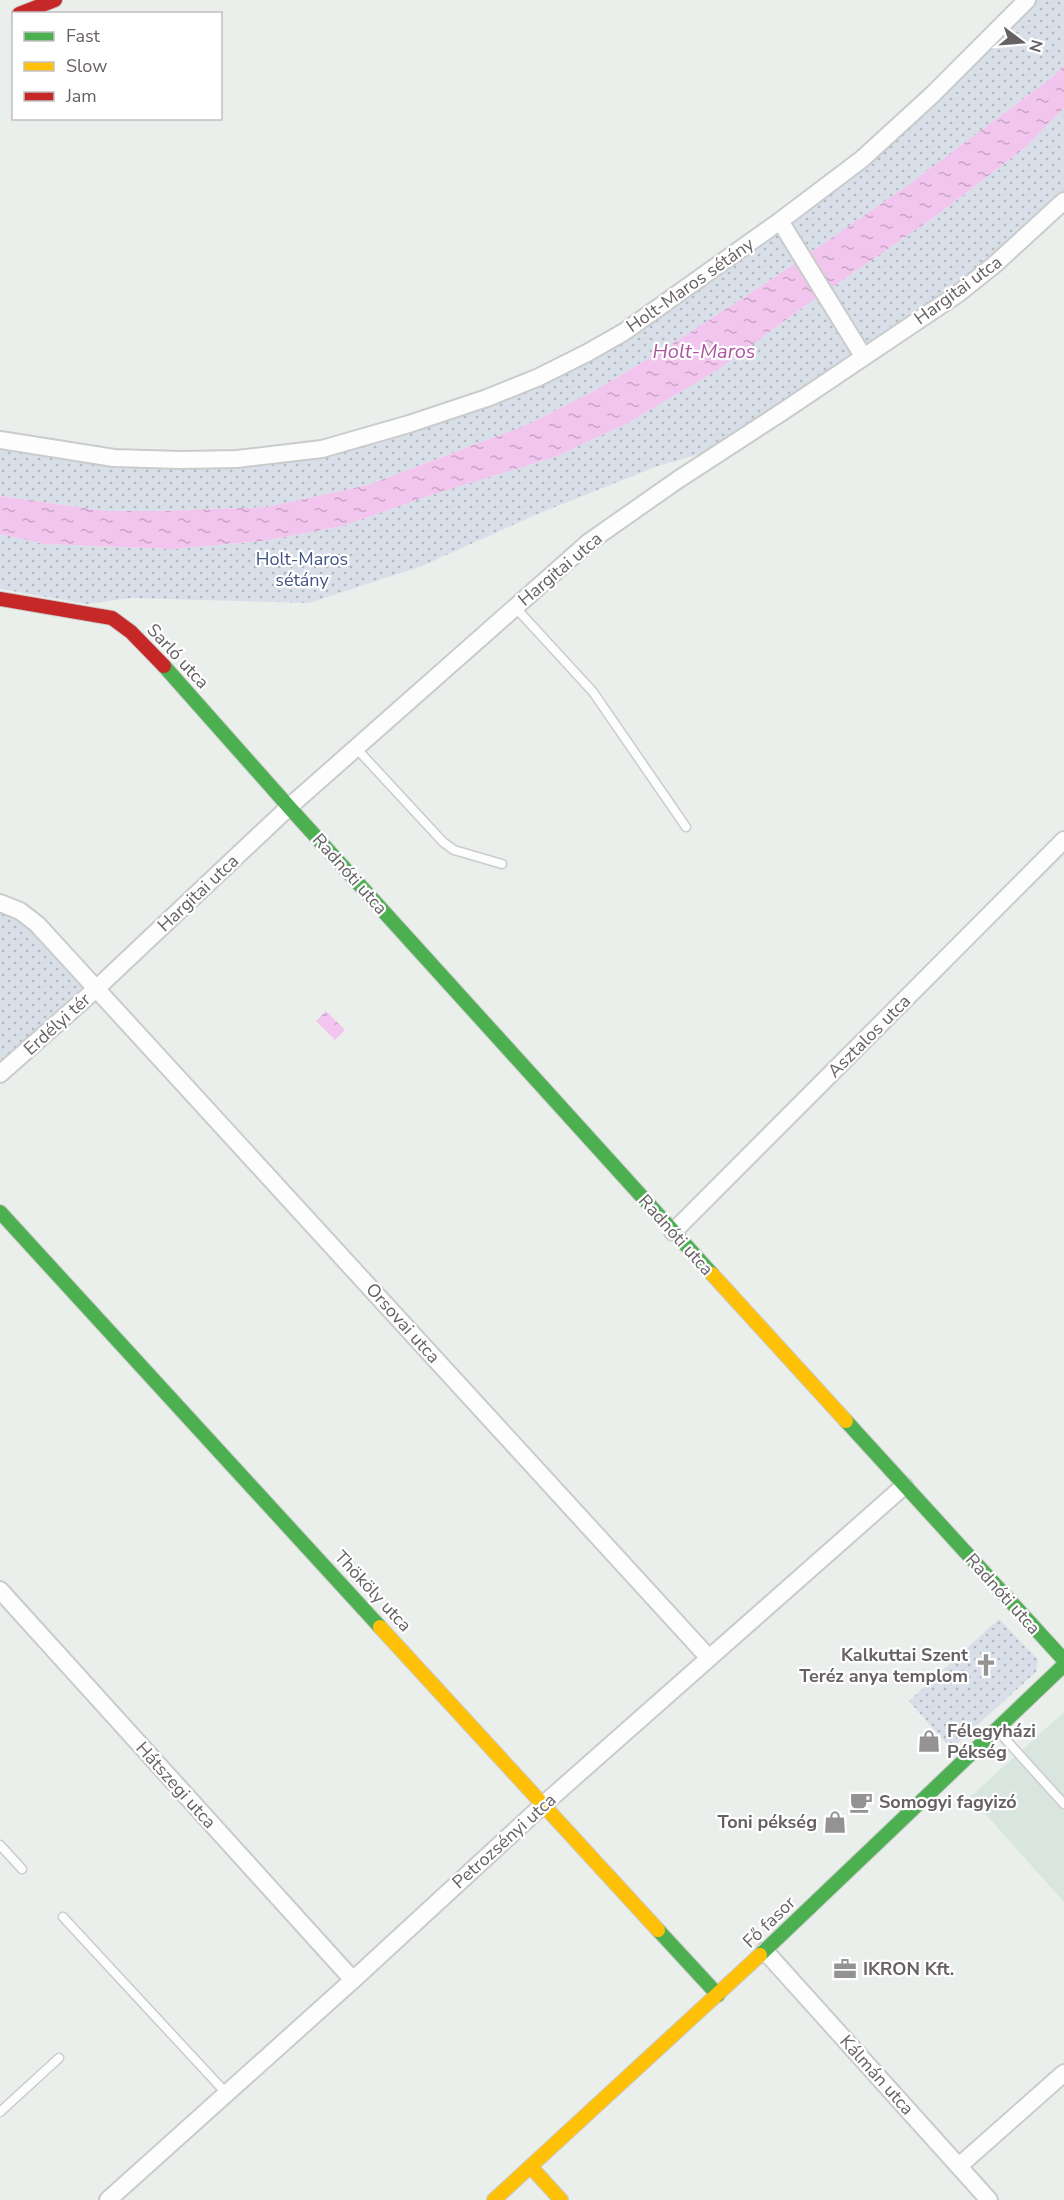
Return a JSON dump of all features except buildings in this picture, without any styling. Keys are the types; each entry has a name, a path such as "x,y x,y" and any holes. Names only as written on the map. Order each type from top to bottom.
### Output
{"street":[{"path":"24,12 55,0"},
{"name":"Holt-Maros sétány","path":"0,440 114,458 237,459 322,448 409,424 486,398 538,377 587,354 624,332 780,221 862,159 932,95 1027,0"},
{"name":"Hargitai utca","path":"97,988 290,807 589,542 679,479 968,286 994,266 1064,201"},
{"path":"780,221 863,356"},
{"name":"Sarló utca","path":"0,599 112,618 131,632 160,661 290,807"},
{"name":"Radnóti utca","path":"290,807 904,1486 1063,1667"},
{"name":"Asztalos utca","path":"674,1232 1064,840"},
{"name":"Erdélyi tér","path":"0,903 20,911 37,924 97,988 0,1074"},
{"name":"Orsovai utca","path":"97,988 709,1658"},
{"name":"Thököly utca","path":"0,1212 718,1995"},
{"name":"Petrozsényi utca","path":"108,2200 353,1980 544,1804 904,1486"},
{"name":"Hátszegi utca","path":"0,1590 353,1980"},
{"name":"Fő fasor","path":"494,2200 765,1951 1063,1667"},
{"name":"Kálmán utca","path":"765,1951 989,2200"},
{"path":"959,2166 1064,2073"},
{"path":"531,2167 561,2200"}],"lane":[{"path":"516,607 592,692 686,828"},
{"path":"356,748 443,842 454,850 502,864"},
{"path":"997,1730 1064,1804"},
{"path":"0,1845 22,1869"},
{"path":"63,1917 227,2094"},
{"path":"0,2112 59,2058"}],"shaded area":[{"path":"1064,1712 1064,1902 970,1797"}],"green space":[{"name":"Holt-Maros sétány","path":"1027,0 1064,0 1064,65 1055,75 904,188 775,277 655,355 592,392 529,424 368,485 267,507 106,511 0,496 0,440 89,455 323,449 538,377 780,221"},
{"name":"Holt-Maros sétány","path":"1064,108 1064,193 977,269 707,452 658,466 535,515 422,566 309,603 130,598 87,604 0,589 0,534 45,544 173,549 263,541 343,526 431,495 555,457 628,423 716,371 809,303 933,218 1027,146"},
{"path":"0,903 20,911 97,988 0,1074"},
{"path":"999,1619 1038,1660 1036,1672 951,1749 909,1701"}],"water":[{"name":"Holt-Maros","path":"1064,65 1064,108 1027,146 933,218 809,303 716,371 628,423 555,457 431,495 343,526 263,541 173,549 45,544 0,534 0,496 106,511 267,507 368,485 529,424 592,392 655,355 775,277 904,188 1055,75"},
{"path":"326,1011 345,1030 335,1040 316,1021"}],"traffic: fast":[{"path":"164,666 712,1274"},
{"path":"0,1212 380,1627"},
{"path":"846,1421 1064,1660"},
{"path":"760,1955 1064,1665"},
{"path":"658,1930 718,1995"}],"traffic: slow":[{"path":"712,1274 846,1421"},
{"path":"380,1627 658,1930"},
{"path":"494,2200 760,1955"},
{"path":"531,2167 561,2200"}],"traffic: jam":[{"path":"24,12 55,0"},
{"path":"0,599 112,618 131,632 164,666"}],"place":[{"name":"Kalkuttai Szent Teréz anya templom","path":"986,1665"},
{"name":"Félegyházi Pékség","path":"929,1741"},
{"name":"Somogyi fagyizó","path":"861,1802"},
{"name":"Toni pékség","path":"835,1822"},
{"name":"IKRON Kft.","path":"845,1969"}]}
